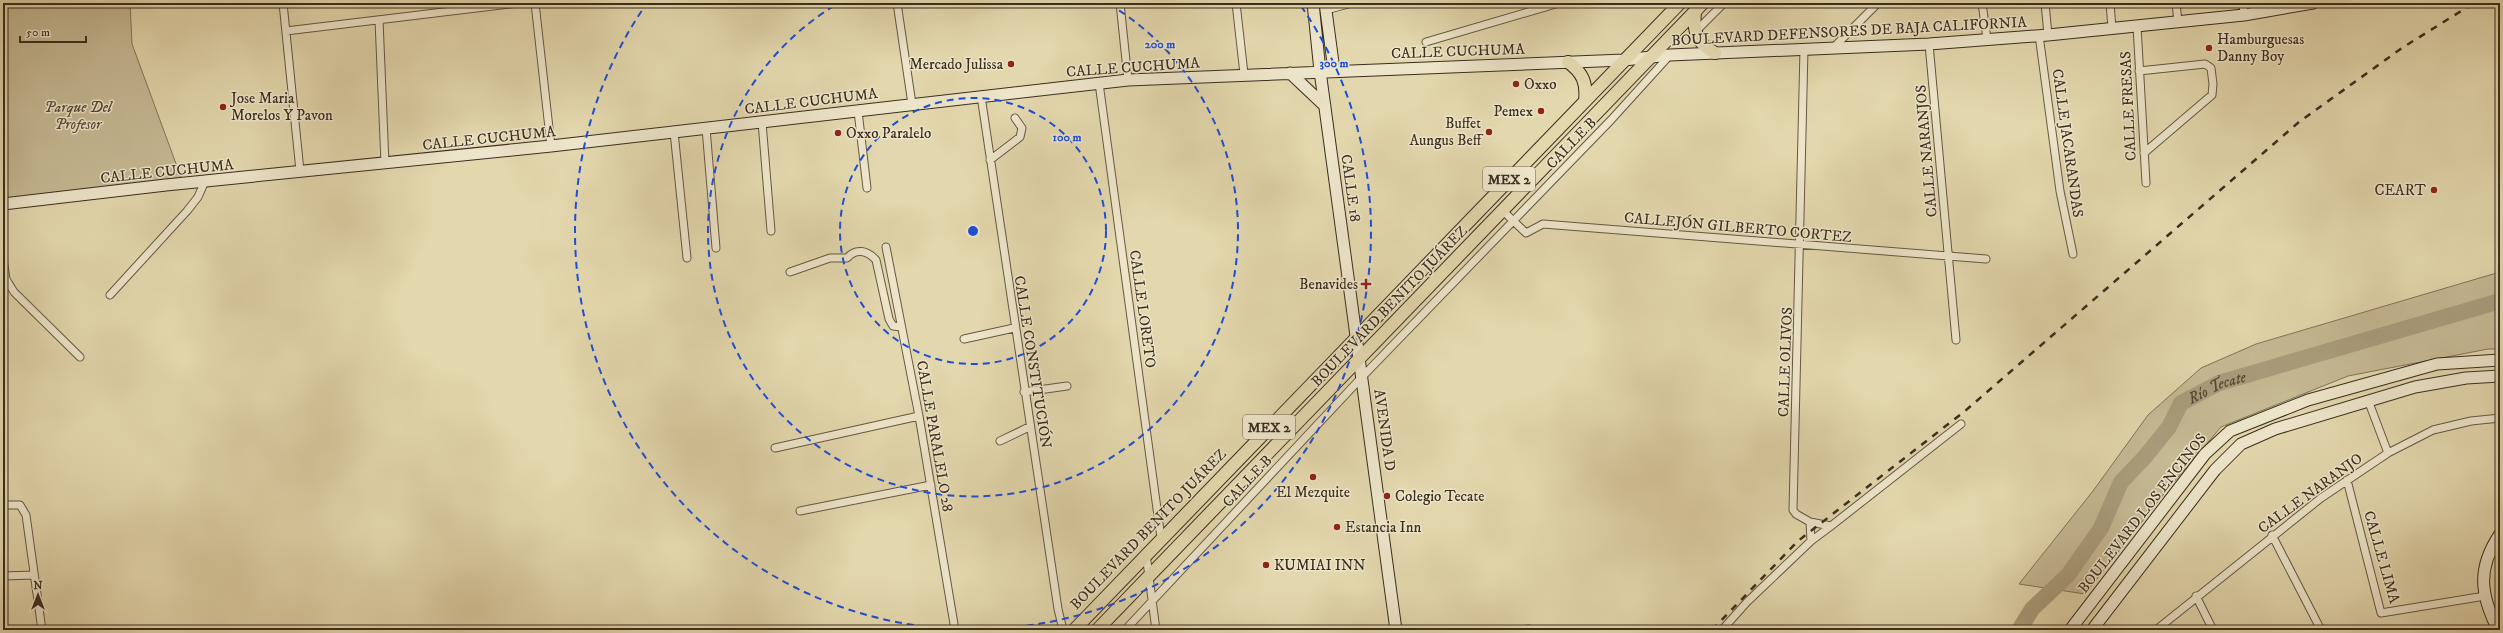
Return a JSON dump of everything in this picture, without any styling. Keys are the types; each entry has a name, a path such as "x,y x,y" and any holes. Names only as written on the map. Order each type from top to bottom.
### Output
{"main road":[{"path":"1652,56 1652,44 1676,18 1681,3"},
{"name":"BOULEVARD BENITO JUÁREZ","path":"1074,630 1161,538 1681,3"},
{"path":"1699,7 1694,32 1703,46 1715,53"},
{"name":"BOULEVARD BENITO JUÁREZ","path":"1097,630 1699,7"},
{"path":"1568,62 1578,69 1584,77 1587,89 1585,101"}],"street":[{"path":"283,3 300,171"},
{"path":"286,31 518,3"},
{"path":"535,3 551,146"},
{"path":"896,3 912,104"},
{"path":"1120,3 1128,80"},
{"path":"1236,3 1244,74"},
{"name":"CALLE 18","path":"1313,3 1320,71 1355,338 1362,377"},
{"path":"1334,70 1326,6 1352,3"},
{"path":"1426,42 1559,3"},
{"path":"1694,32 1724,3"},
{"path":"1833,48 1878,3"},
{"path":"1982,3 1987,39"},
{"name":"CALLE JACARANDAS","path":"2045,3 2044,35 2058,178 2073,254"},
{"path":"2110,3 2112,28"},
{"path":"2176,3 2178,22"},
{"path":"2243,3 2244,14"},
{"name":"BOULEVARD DEFENSORES DE BAJA CALIFORNIA","path":"1624,60 1652,56 1929,44 2044,35 2178,22 2244,14 2313,3"},
{"path":"379,20 385,164"},
{"name":"CALLE FRESAS","path":"2137,26 2146,183"},
{"name":"CALLE NARANJOS","path":"1929,44 1956,340"},
{"name":"CALLE OLIVOS","path":"1804,49 1801,246 1793,510 1796,514 1810,522"},
{"name":"CALLE B","path":"1125,630 1362,377 1514,221 1670,55"},
{"name":"CALLE CUCHUMA","path":"3,204 205,181 385,164 551,146 1128,80 1334,70 1624,60"},
{"path":"2139,71 2205,64 2211,68 2213,84 2212,95 2144,153"},
{"path":"1290,73 1325,106"},
{"name":"CALLE LORETO","path":"1098,83 1161,538"},
{"name":"CALLE CONSTITUCIÓN","path":"981,96 1029,427 1058,609 1063,630"},
{"path":"858,111 867,188"},
{"path":"990,160 1020,137 1022,128 1015,118"},
{"path":"762,122 771,231"},
{"path":"706,128 716,248"},
{"path":"674,132 687,258"},
{"path":"110,295 187,211 198,197 205,181"},
{"path":"1503,211 1514,221"},
{"name":"CALLEJÓN GILBERTO CORTEZ","path":"1514,221 1526,233 1543,224 1801,246 1986,259"},
{"name":"CALLE PARALELO 28","path":"886,248 919,416 955,630"},
{"path":"790,272 830,258 846,258 853,252 862,251 871,255 876,260 889,319 893,326 901,327"},
{"path":"3,259 6,279 14,292 80,357"},
{"path":"964,339 1014,328"},
{"name":"BOULEVARD LOS ENCINOS","path":"2070,630 2205,454 2230,431 2294,405 2408,372 2456,362 2500,360"},
{"name":"BOULEVARD LOS ENCINOS","path":"2092,630 2232,450 2241,444 2275,429 2368,400 2441,381 2500,376"},
{"name":"AVENIDA D","path":"1362,377 1396,630"},
{"path":"1024,392 1067,386"},
{"path":"2368,400 2388,453"},
{"path":"775,448 919,416"},
{"name":"CALLE NARANJO","path":"2156,630 2272,535 2347,480 2388,453 2433,430 2471,421 2500,418"},
{"path":"1722,630 1747,602 1811,541 1961,424"},
{"path":"1000,441 1029,427"},
{"name":"CALLE LIMA","path":"2347,480 2381,613 2484,596"},
{"path":"800,510 931,485"},
{"path":"3,505 14,503 24,508 42,630"},
{"path":"1811,541 1810,522 1831,526"},
{"path":"2498,630 2488,609 2484,596 2483,584 2486,559 2500,534"},
{"path":"2272,535 2321,630"},
{"path":"1146,554 1156,630"},
{"path":"3,576 34,575"},
{"path":"2196,596 2213,630"},
{"path":"1518,630 1529,629"}],"green space":[{"name":"Parque Del Profesor","path":"3,3 130,3 132,44 182,180 3,201"},
{"path":"2500,272 2500,349 2488,349 2348,376 2221,427 2167,490 2085,594 2019,584 2093,491 2148,415 2201,368 2256,344"}],"waterway":[{"name":"Río Tecate","path":"2019,630 2032,609 2068,575 2101,528 2121,482 2144,458 2169,427 2181,403 2219,383 2500,301"}],"railway":[{"path":"1712,630 1798,541 1965,411 2299,122 2402,48 2474,3"}],"place":[{"name":"Hamburguesas Danny Boy","path":"2209,48"},
{"name":"Mercado Julissa","path":"1011,64"},
{"name":"Oxxo","path":"1516,84"},
{"name":"Jose Maria Morelos Y Pavon","path":"223,107"},
{"name":"Pemex","path":"1541,111"},
{"name":"Buffet Aungus Beff","path":"1489,132"},
{"name":"Oxxo Paralelo","path":"838,133"},
{"name":"CEART","path":"2434,190"},
{"name":"Benavides","path":"1366,284"},
{"name":"El Mezquite","path":"1313,477"},
{"name":"Colegio Tecate","path":"1387,496"},
{"name":"Estancia Inn","path":"1337,527"},
{"name":"KUMIAI INN","path":"1266,565"}]}
